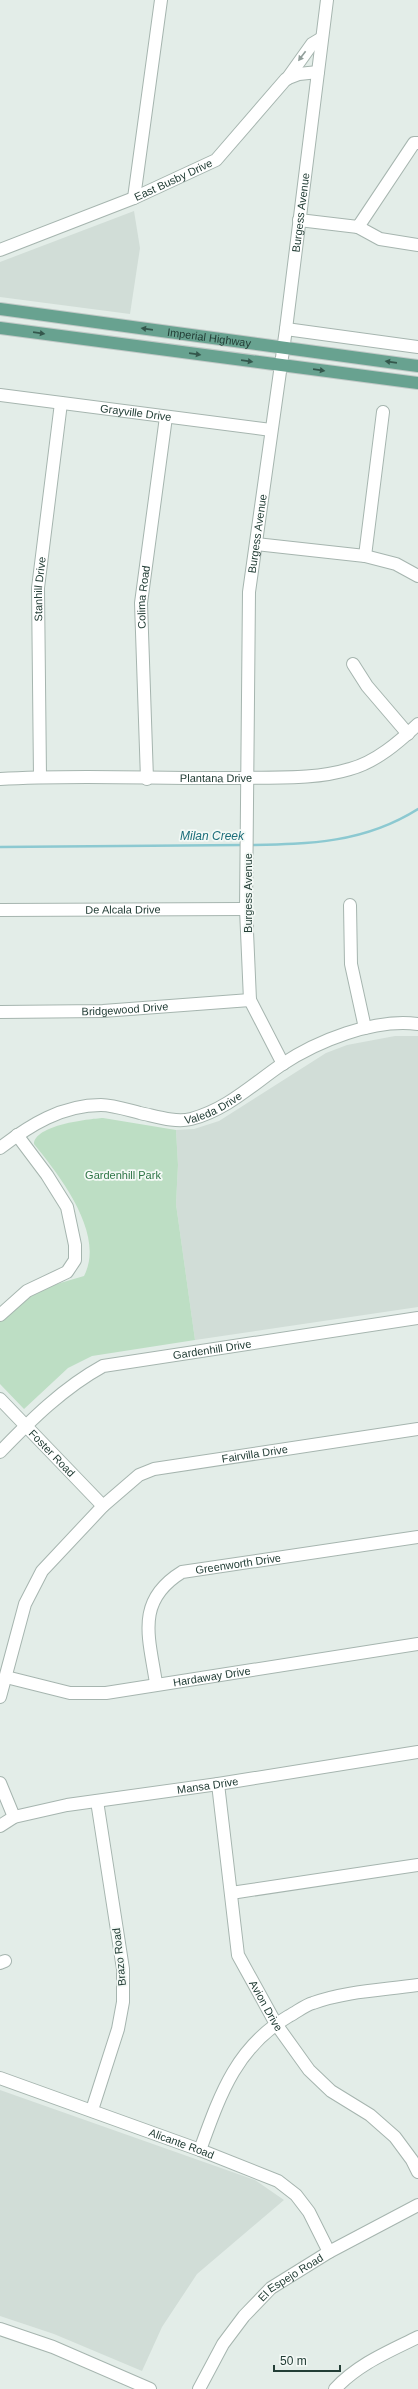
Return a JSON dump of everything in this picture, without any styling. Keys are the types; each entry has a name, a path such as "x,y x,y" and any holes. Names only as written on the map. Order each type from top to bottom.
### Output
{"main road":[{"name":"Imperial Highway","path":"0,309 418,366"},
{"name":"Imperial Highway","path":"0,328 418,383"}],"street":[{"path":"134,198 161,0"},
{"name":"Burgess Avenue","path":"283,1064 250,1000 246,909 249,778 249,592 286,329 327,0"},
{"name":"East Busby Drive","path":"0,250 134,198 216,160 286,79 312,44 322,38"},
{"path":"286,79 299,74 318,72"},
{"path":"358,227 414,143 418,144"},
{"path":"299,220 358,227 380,239 418,245"},
{"path":"286,329 418,347"},
{"name":"Grayville Drive","path":"0,395 271,430"},
{"name":"Stanhill Drive","path":"40,777 38,588 61,403"},
{"path":"365,556 383,412"},
{"name":"Colima Road","path":"147,779 141,603 166,417"},
{"path":"256,544 365,556 396,564 418,576"},
{"path":"353,664 367,686 408,734"},
{"name":"Plantana Drive","path":"0,779 40,777 147,779 318,777 351,769 377,757 408,734 418,724"},
{"path":"350,905 351,964 365,1028"},
{"name":"De Alcala Drive","path":"0,910 246,909"},
{"name":"Bridgewood Drive","path":"0,1012 103,1011 250,1000"},
{"name":"Valeda Drive","path":"0,1148 44,1118 70,1109 102,1105 166,1118 190,1119 226,1104 283,1064 320,1043 365,1028 406,1022 418,1024"},
{"path":"0,1315 27,1291 67,1272 75,1260 75,1245 67,1207 48,1175 16,1136"},
{"name":"Gardenhill Drive","path":"0,1452 26,1426 77,1381 103,1366 418,1318"},
{"name":"Foster Road","path":"0,1399 103,1506"},
{"name":"Fairvilla Drive","path":"103,1506 139,1475 154,1469 418,1429"},
{"path":"0,1697 25,1604 42,1571 103,1506"},
{"name":"Greenworth Drive","path":"156,1683 148,1634 149,1615 155,1596 168,1581 182,1572 418,1537"},
{"name":"Hardaway Drive","path":"6,1677 70,1693 106,1693 156,1683 418,1644"},
{"name":"Mansa Drive","path":"0,1826 14,1817 67,1804 218,1784 418,1752"},
{"path":"0,1783 14,1817"},
{"name":"Avion Drive","path":"218,1784 238,1955 276,2024 309,2070 331,2091 370,2115 395,2138 412,2160 418,2172"},
{"name":"Brazo Road","path":"92,2110 118,2029 123,2002 123,1969 97,1801"},
{"path":"231,1893 418,1865"},
{"path":"200,2150 216,2106 231,2074 248,2048 276,2024 312,2003 337,1997 418,1985"},
{"name":"Alicante Road","path":"0,2078 200,2150 278,2181 296,2195 309,2212 329,2252"},
{"name":"El Espejo Road","path":"199,2389 223,2344 244,2316 271,2288 329,2252 418,2205"},
{"path":"0,2329 54,2347 150,2389"},
{"path":"335,2389 346,2377 366,2362 418,2337"}],"shaded area":[{"path":"134,211 140,248 130,314 0,297 0,262"},
{"path":"395,1036 418,1036 418,1307 195,1340 176,1204 178,1165 176,1130 194,1129 219,1121 326,1053 347,1045"},
{"path":"0,2090 255,2180 284,2200 197,2274 162,2327 142,2371 54,2334 0,2316"}],"green space":[{"name":"Gardenhill Park","path":"103,1118 176,1130 178,1165 176,1204 195,1340 92,1356 68,1368 24,1409 0,1384 0,1319 32,1295 50,1286 84,1276 89,1260 89,1242 77,1206 67,1188 34,1144 37,1137 43,1132 52,1128 63,1124"}],"waterway":[{"name":"Milan Creek","path":"249,845 294,844 357,835 377,829 418,809"},
{"name":"Milan Creek","path":"0,847 242,845"}]}
